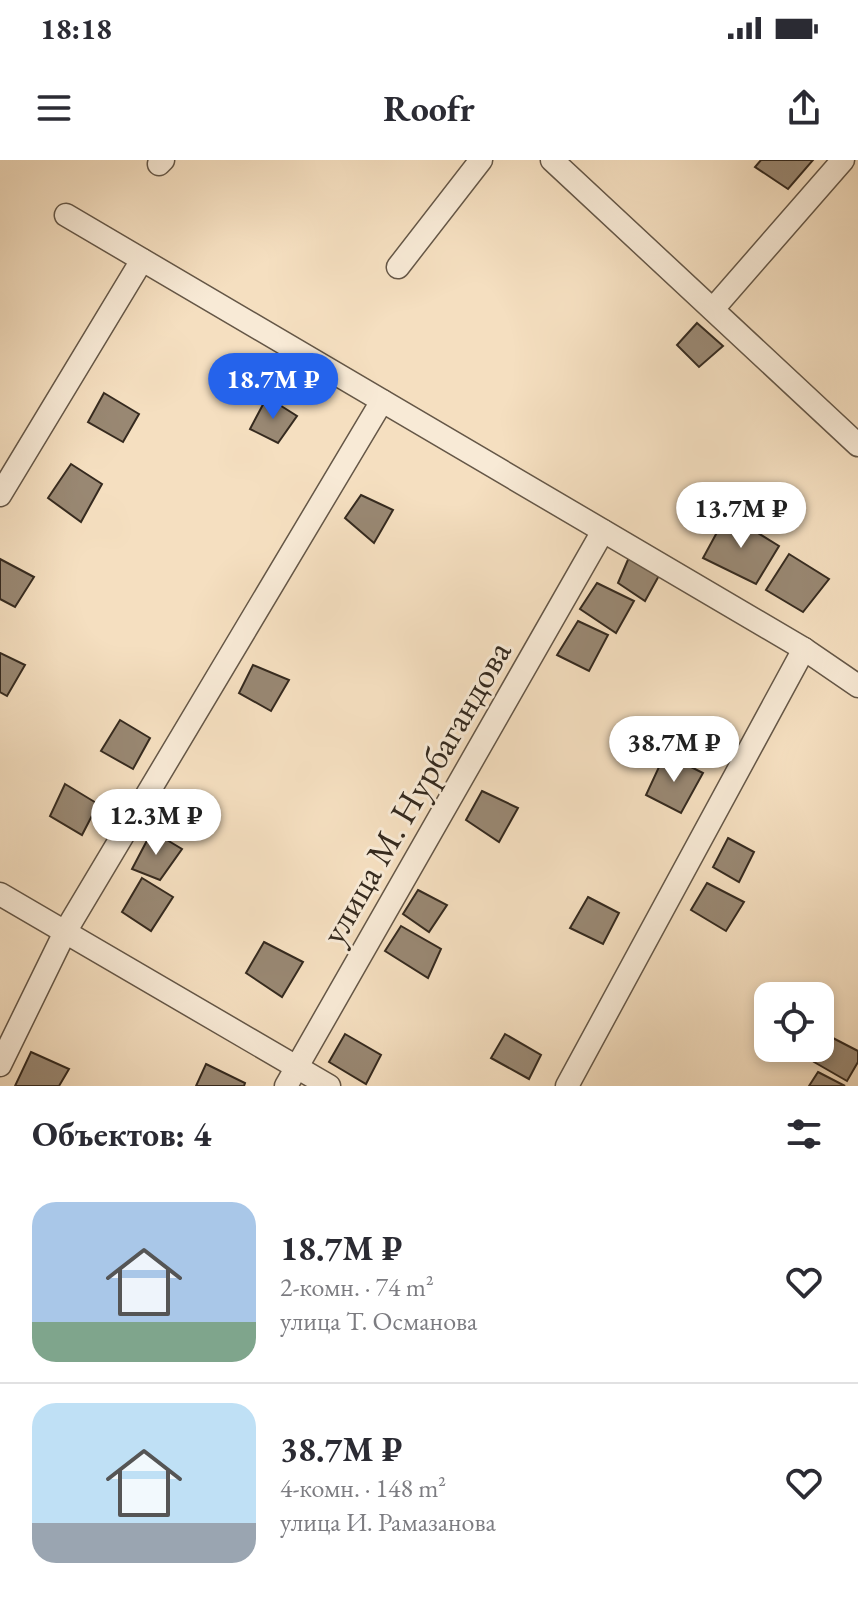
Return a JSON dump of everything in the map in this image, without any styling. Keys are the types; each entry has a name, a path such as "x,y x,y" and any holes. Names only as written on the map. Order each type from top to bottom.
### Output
{"street":[{"path":"398,267 481,160"},
{"path":"552,160 858,445"},
{"path":"713,309 843,160"},
{"path":"66,215 804,649 858,686"},
{"path":"0,495 142,260"},
{"path":"0,1065 65,932 382,401"},
{"name":"улица М. Нурбагандова","path":"291,1077 603,531"},
{"path":"567,1086 804,649"},
{"path":"0,894 65,932 291,1077 329,1086"}],"building":[{"path":"761,160 813,160 788,189 755,167"},
{"path":"697,323 723,346 699,367 677,345"},
{"path":"104,393 139,414 123,442 88,422"},
{"path":"267,397 297,416 278,443 250,429"},
{"path":"71,464 102,484 81,522 48,498"},
{"path":"361,495 393,510 374,543 345,518"},
{"path":"727,514 779,546 756,584 703,558"},
{"path":"789,554 829,579 803,612 766,590"},
{"path":"630,555 661,572 645,601 618,583"},
{"path":"0,559 34,577 15,607 0,599"},
{"path":"597,583 634,601 616,633 580,609"},
{"path":"578,621 608,635 589,671 557,655"},
{"path":"0,653 25,665 7,696 0,692"},
{"path":"253,665 289,680 271,711 239,693"},
{"path":"120,720 150,738 133,769 101,751"},
{"path":"665,754 703,773 681,813 646,795"},
{"path":"65,784 98,804 82,835 50,816"},
{"path":"482,791 518,808 499,842 466,820"},
{"path":"152,831 182,849 160,880 132,869"},
{"path":"728,838 754,852 739,882 713,867"},
{"path":"142,878 173,897 151,931 122,912"},
{"path":"707,883 744,902 726,931 691,910"},
{"path":"418,890 447,905 429,932 403,914"},
{"path":"588,897 619,913 603,944 570,928"},
{"path":"401,926 441,949 428,978 385,951"},
{"path":"264,942 303,962 282,997 246,973"},
{"path":"345,1034 381,1055 366,1084 329,1062"},
{"path":"505,1034 541,1055 529,1079 491,1058"},
{"path":"834,1039 858,1051 858,1062 847,1081 814,1062 834,1062"},
{"path":"31,1052 69,1069 59,1086 15,1086"},
{"path":"206,1064 245,1083 244,1086 196,1086"},
{"path":"818,1072 845,1086 809,1086"}]}
